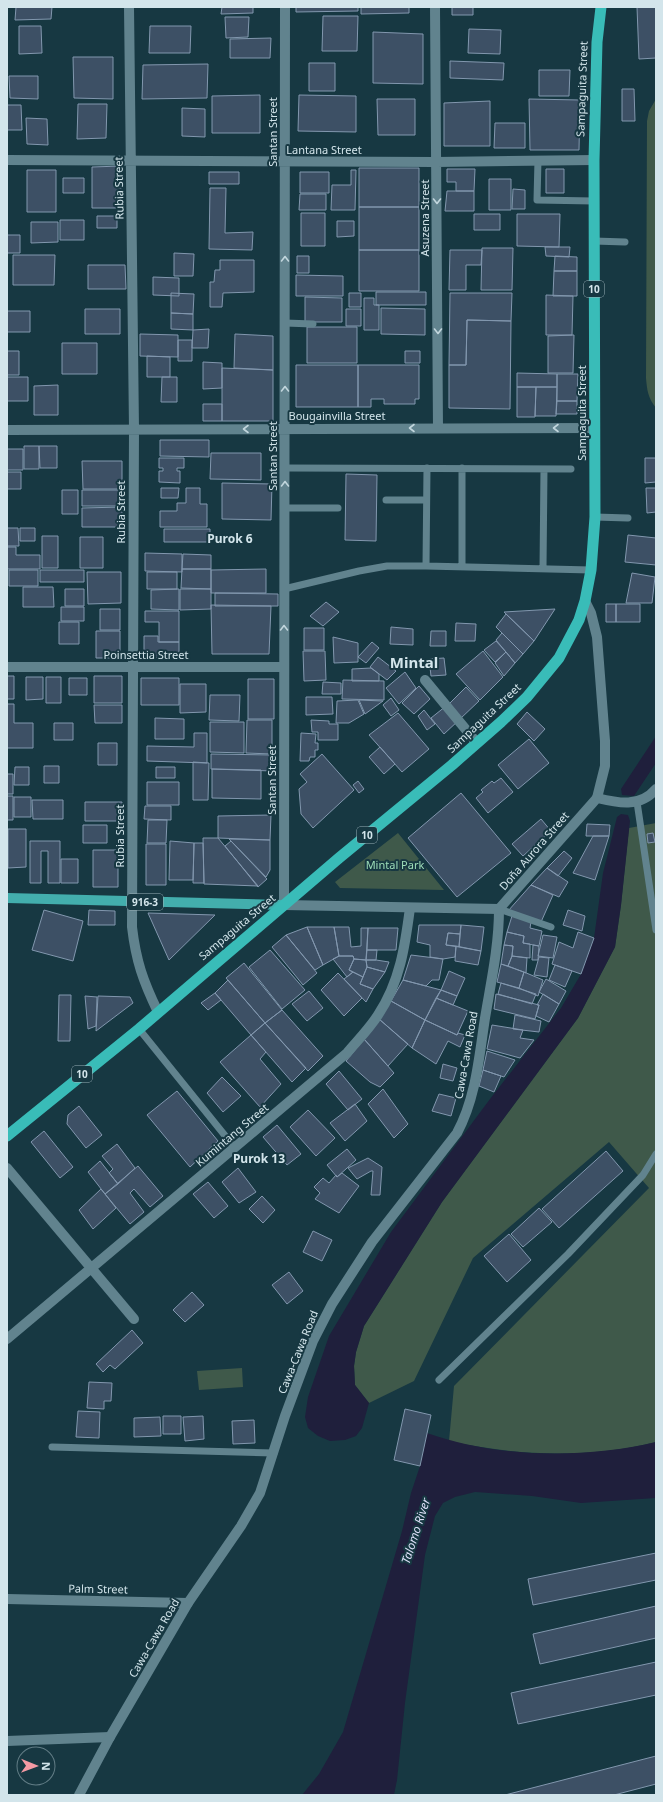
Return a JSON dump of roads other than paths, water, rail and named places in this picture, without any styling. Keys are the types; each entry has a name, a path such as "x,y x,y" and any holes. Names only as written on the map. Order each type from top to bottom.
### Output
{"highway":[{"name":"Sampaguita Street","path":"7,1136 139,1029 477,743 527,697 559,658 572,638 585,601 591,570 595,517 594,160 596,48 601,7"}],"main road":[{"name":"916-3","path":"7,898 284,905"}],"street":[{"name":"Rubia Street","path":"129,7 134,429 132,902 135,951 140,974 158,1012"},
{"name":"Santan Street","path":"284,905 285,7"},
{"name":"Asuzena Street","path":"436,7 438,428"},
{"name":"Lantana Street","path":"7,160 131,162 436,162 594,160"},
{"name":"Bougainvilla Street","path":"7,430 595,428"},
{"name":"Doña Aurora Street","path":"499,909 597,798 605,766 605,741 597,637 591,613 585,601"},
{"name":"Poinsettia Street","path":"7,668 284,667"},
{"path":"425,680 477,743"},
{"path":"597,798 620,803 637,802 644,800 656,789"},
{"path":"284,905 499,909"},
{"name":"Kumintang Street","path":"7,1339 347,1053 377,1016 392,991 399,971 404,949 410,908"},
{"name":"Cawa-Cawa Road","path":"79,1795 110,1737 188,1603 241,1526 260,1493 285,1416 313,1341 332,1304 372,1242 457,1133 465,1117 475,1081 496,954 499,909"},
{"path":"7,1168 134,1319"},
{"name":"Palm Street","path":"7,1599 188,1603"},
{"path":"7,1741 110,1737"}],"lane":[{"path":"538,160 537,200 594,200"},
{"path":"594,242 625,242"},
{"path":"285,323 313,324"},
{"path":"285,468 571,468"},
{"path":"426,566 427,468"},
{"path":"462,468 462,567"},
{"path":"543,569 544,468"},
{"path":"386,500 426,500"},
{"path":"284,508 338,508"},
{"path":"595,517 628,518"},
{"path":"284,589 359,571 387,566 591,570"},
{"path":"637,802 656,930"},
{"path":"499,909 551,927"},
{"path":"139,1029 235,1148"},
{"path":"439,1380 568,1254 643,1175 656,1154"},
{"path":"52,1447 274,1453"}],"water":[{"path":"656,736 656,763 634,796 622,795 621,789"},
{"path":"621,814 628,815 630,821 615,947 578,1018 442,1202 364,1326 356,1352 354,1366 355,1385 369,1403 362,1428 356,1436 345,1440 330,1441 318,1436 308,1428 305,1417 308,1397 329,1336 391,1232 490,1099 561,1008 581,974 594,938 603,873 617,817"},
{"name":"Talomo River","path":"427,1433 482,1447 541,1453 600,1451 628,1448 656,1442 656,1498 581,1503 532,1496 475,1492 455,1497 443,1503 435,1516 425,1555 394,1795 302,1795 319,1774 343,1732 402,1531 411,1493 420,1466"}],"district":[{"name":"Purok 6","path":"230,539"},
{"name":"Mintal","path":"414,663"},
{"name":"Purok 13","path":"259,1159"}],"park label":[{"name":"Mintal Park","path":"395,865"}]}
